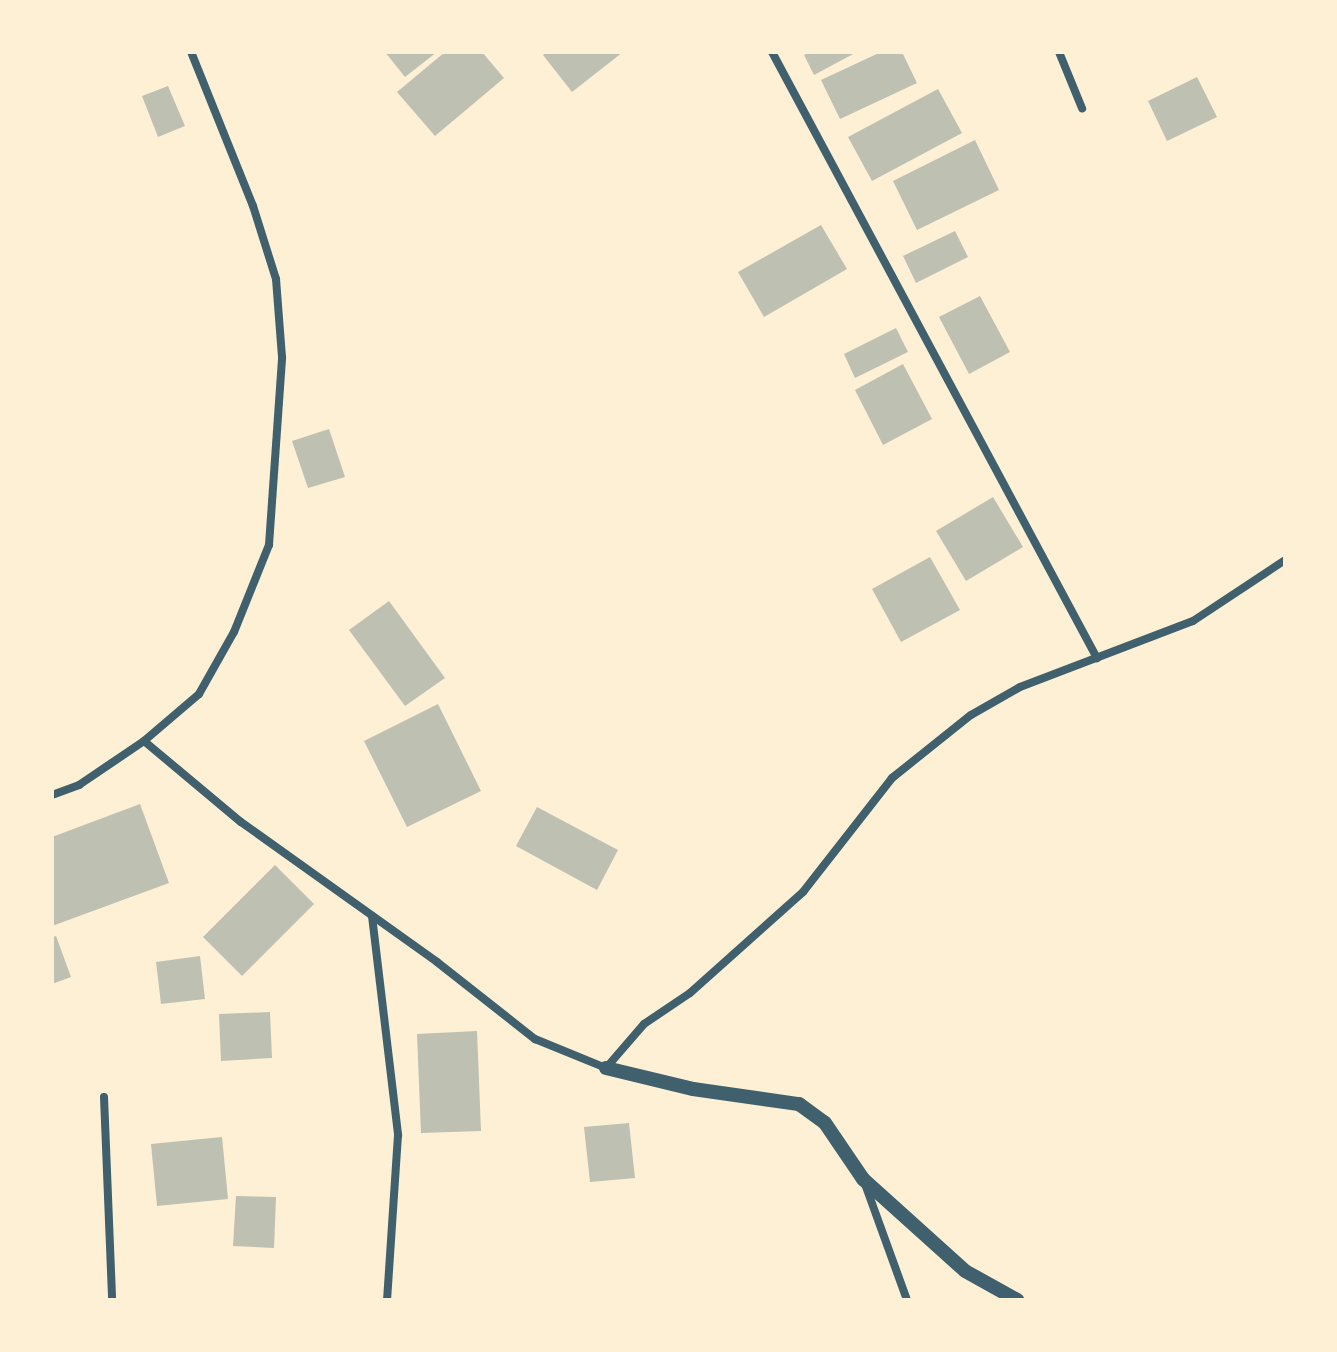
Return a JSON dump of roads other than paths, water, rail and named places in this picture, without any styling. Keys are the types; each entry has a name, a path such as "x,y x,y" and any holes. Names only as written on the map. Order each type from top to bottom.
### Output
{"street":[{"path":"52,795 79,785 144,741 199,694 234,632 269,545 282,357 276,279 253,206 191,52"},
{"path":"772,52 1097,658"},
{"path":"1059,52 1082,108"},
{"path":"606,1068 644,1024 690,993 803,892 892,778 983,708 1020,687 1193,621 1285,560"},
{"path":"144,741 241,822 535,1039 606,1068 693,1089 799,1104 825,1123 863,1179 965,1271 1017,1300"},
{"path":"372,916 398,1135 387,1300"},
{"path":"104,1097 112,1300"},
{"path":"863,1179 907,1300"}]}
